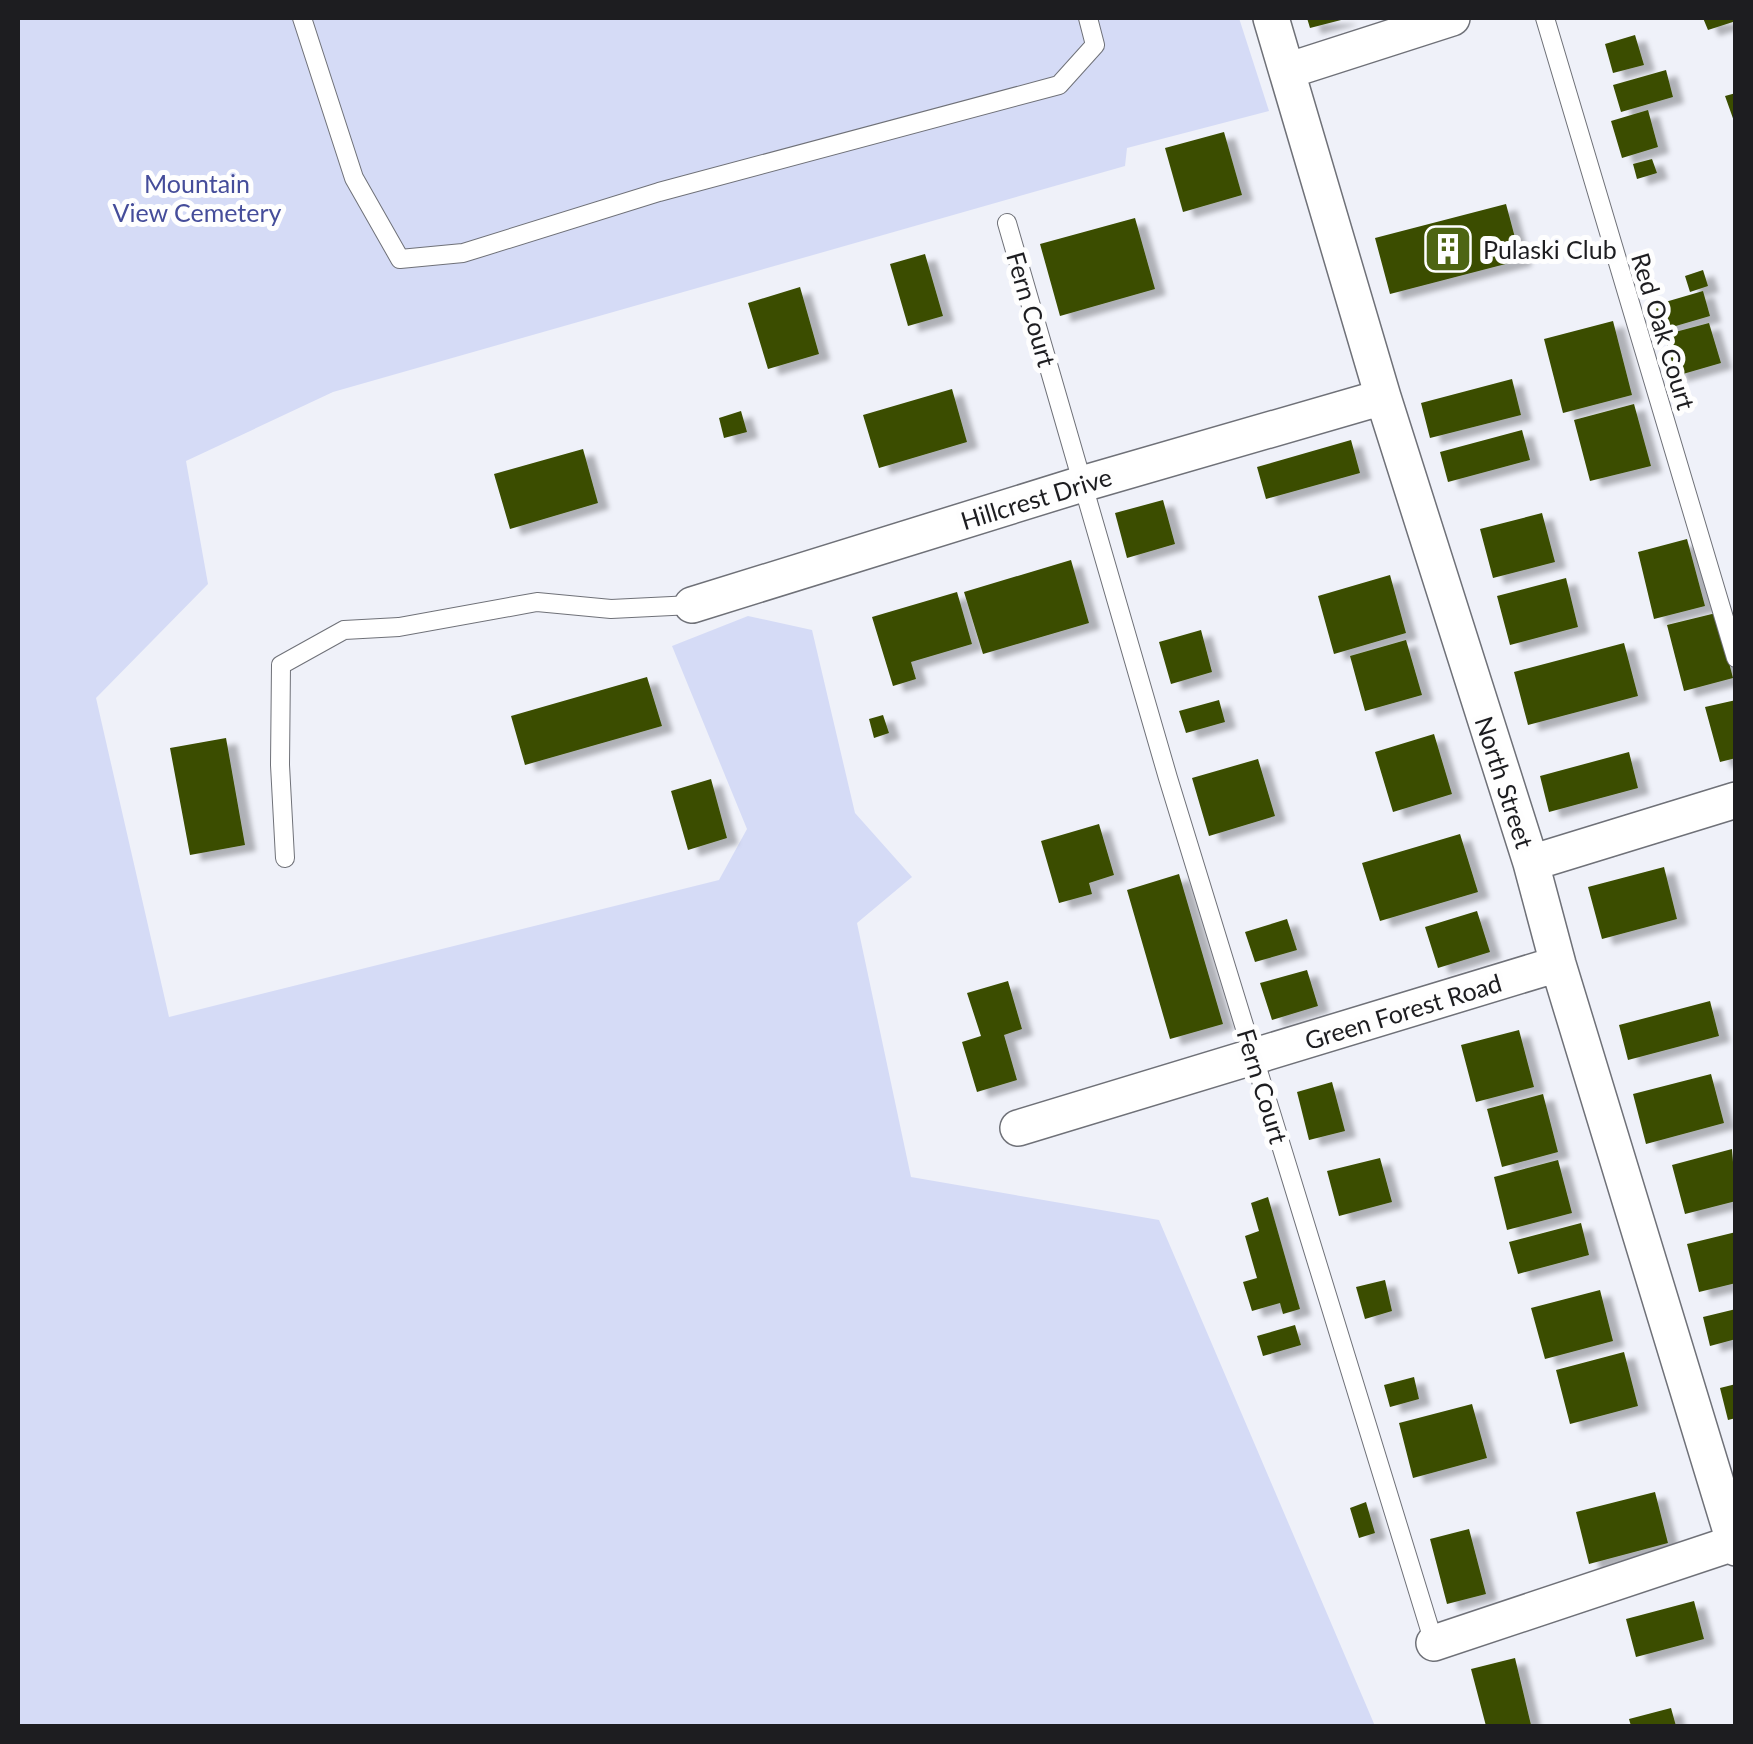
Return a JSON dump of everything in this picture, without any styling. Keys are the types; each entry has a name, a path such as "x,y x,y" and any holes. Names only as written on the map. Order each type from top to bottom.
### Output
{"street":[{"name":"North Street","path":"1271,18 1383,397 1531,863 1558,964 1735,1545"},
{"path":"1287,71 1452,18"},
{"name":"Hillcrest Drive","path":"692,605 1082,484 1383,397"},
{"path":"1531,863 1736,800"},
{"name":"Green Forest Road","path":"1018,1128 1558,964"},
{"name":"Fern Court","path":"1434,1643 1735,1545"}],"lane":[{"path":"302,18 354,178 400,259 463,253 658,192 1059,85 1095,45 1088,18"},
{"name":"Red Oak Court","path":"1546,18 1736,658"},
{"name":"Fern Court","path":"1007,224 1254,1057 1434,1643"},
{"path":"285,858 280,765 281,665 344,630 415,625 537,602 611,608 692,605"}],"green space":[{"name":"Mountain View Cemetery","path":"18,18 1239,18 1269,111 1127,148 1125,166 333,392 186,461 208,584 96,698 169,1017 719,880 747,829 672,646 748,616 812,630 855,813 912,877 857,923 911,1177 1159,1220 1375,1726 18,1726"}],"building":[{"path":"1307,18 1345,18 1345,19 1310,28"},
{"path":"1703,18 1736,18 1736,21 1708,30"},
{"path":"1635,35 1644,65 1613,73 1605,44"},
{"path":"1666,70 1673,97 1621,112 1613,85"},
{"path":"1736,93 1736,124 1735,124 1725,96"},
{"path":"1648,110 1658,147 1622,158 1611,121"},
{"path":"1224,132 1242,195 1183,212 1165,148"},
{"path":"1652,159 1657,173 1637,179 1633,164"},
{"name":"Pulaski Club","path":"1506,204 1521,260 1390,294 1375,238"},
{"path":"1135,218 1155,289 1060,316 1040,244"},
{"path":"925,254 943,316 908,326 890,264"},
{"path":"1703,270 1708,286 1690,292 1685,276"},
{"path":"800,287 819,354 768,369 748,303"},
{"path":"1703,291 1710,316 1662,330 1655,305"},
{"path":"1613,321 1632,395 1563,413 1544,339"},
{"path":"1709,323 1721,363 1676,376 1664,335"},
{"path":"1512,379 1521,415 1430,438 1421,403"},
{"path":"952,389 967,442 879,468 863,415"},
{"path":"1634,404 1651,466 1590,481 1574,420"},
{"path":"741,411 747,432 724,438 719,418"},
{"path":"1522,430 1530,460 1448,482 1440,452"},
{"path":"1351,440 1360,473 1266,499 1257,467"},
{"path":"583,449 598,503 510,529 494,474"},
{"path":"1163,500 1175,544 1127,558 1115,513"},
{"path":"1542,513 1555,562 1493,578 1480,529"},
{"path":"1687,539 1705,606 1654,619 1638,552"},
{"path":"1071,560 1089,623 983,654 964,592"},
{"path":"1390,575 1406,633 1334,654 1318,596"},
{"path":"1566,578 1578,627 1510,645 1497,596"},
{"path":"957,592 972,644 911,662 916,679 893,686 872,617"},
{"path":"1716,613 1733,678 1684,691 1667,625"},
{"path":"1201,630 1212,672 1171,684 1159,642"},
{"path":"1406,640 1422,695 1365,711 1350,656"},
{"path":"1624,643 1638,696 1528,725 1514,672"},
{"path":"647,677 662,726 525,765 511,716"},
{"path":"1219,700 1225,722 1186,733 1179,711"},
{"path":"1736,700 1736,758 1720,762 1705,707"},
{"path":"883,715 889,733 874,738 869,719"},
{"path":"1434,734 1452,794 1393,812 1375,752"},
{"path":"226,738 245,845 190,855 170,748"},
{"path":"1629,752 1638,788 1549,812 1540,776"},
{"path":"1258,759 1275,816 1209,836 1192,778"},
{"path":"711,779 727,838 688,850 671,791"},
{"path":"1099,824 1114,875 1089,883 1092,894 1059,903 1041,841"},
{"path":"1460,834 1478,892 1380,921 1362,863"},
{"path":"1664,867 1677,919 1602,939 1588,887"},
{"path":"1179,874 1223,1024 1170,1039 1127,890"},
{"path":"1477,911 1490,952 1438,968 1425,927"},
{"path":"1287,919 1297,950 1255,962 1245,932"},
{"path":"1307,970 1318,1006 1272,1020 1260,983"},
{"path":"1008,981 1022,1029 1004,1035 1017,1080 977,1092 962,1042 981,1036 967,993"},
{"path":"1710,1001 1719,1036 1628,1060 1619,1025"},
{"path":"1519,1030 1534,1087 1476,1102 1461,1045"},
{"path":"1711,1074 1724,1123 1646,1144 1633,1094"},
{"path":"1332,1082 1345,1131 1309,1140 1297,1092"},
{"path":"1543,1094 1558,1152 1502,1167 1487,1109"},
{"path":"1732,1149 1736,1201 1685,1214 1672,1165"},
{"path":"1380,1158 1392,1202 1339,1216 1327,1171"},
{"path":"1558,1160 1572,1213 1507,1230 1494,1177"},
{"path":"1268,1197 1300,1309 1283,1314 1280,1303 1252,1311 1243,1282 1257,1278 1245,1236 1259,1231 1251,1203"},
{"path":"1581,1223 1589,1255 1518,1274 1509,1242"},
{"path":"1736,1232 1736,1283 1699,1292 1687,1244"},
{"path":"1385,1280 1392,1311 1365,1319 1356,1287"},
{"path":"1600,1290 1613,1341 1545,1359 1531,1308"},
{"path":"1736,1309 1736,1339 1710,1346 1703,1317"},
{"path":"1295,1325 1301,1345 1263,1356 1257,1336"},
{"path":"1624,1352 1638,1406 1570,1424 1556,1370"},
{"path":"1414,1377 1419,1399 1390,1407 1384,1385"},
{"path":"1736,1384 1736,1418 1728,1420 1720,1388"},
{"path":"1472,1404 1487,1458 1413,1478 1399,1423"},
{"path":"1655,1492 1668,1543 1589,1564 1576,1512"},
{"path":"1366,1502 1375,1533 1359,1538 1350,1508"},
{"path":"1469,1529 1486,1594 1447,1604 1430,1539"},
{"path":"1694,1601 1704,1639 1636,1657 1626,1619"},
{"path":"1515,1658 1531,1725 1486,1726 1471,1669"},
{"path":"1671,1708 1676,1726 1631,1726 1629,1719"}],"place":[{"name":"Pulaski Club","path":"1448,249"}]}
